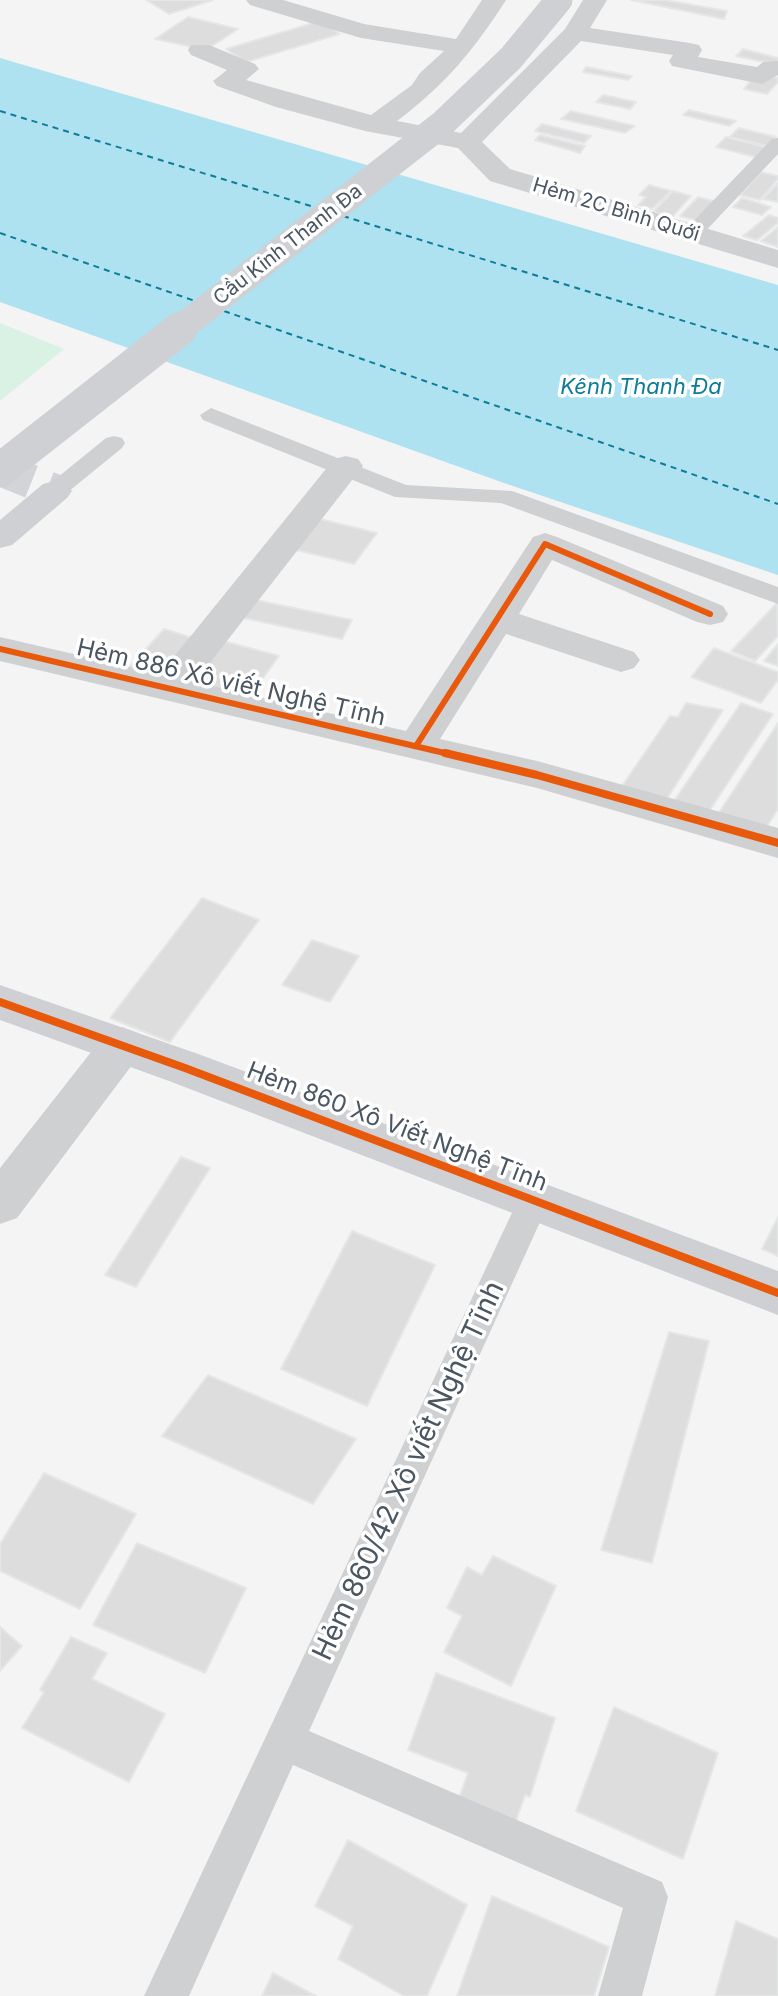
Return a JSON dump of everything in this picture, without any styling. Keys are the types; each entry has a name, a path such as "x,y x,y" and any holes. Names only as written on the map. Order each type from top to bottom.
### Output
{"main road":[{"name":"Cầu Kinh Thanh Đa","path":"0,470 442,124 511,58 559,0"},
{"name":"Cầu Kinh Thanh Đa","path":"148,318 408,121 479,56 501,11"},
{"path":"0,538 55,491"},
{"name":"Hẻm 860 Xô Viết Nghệ Tĩnh","path":"0,1002 122,1045 778,1293"}],"street":[{"path":"258,0 361,31 463,47"},
{"path":"200,50 246,69 226,81 281,102 374,125 467,142 575,33 595,0"},
{"path":"374,125 422,90 429,78 501,11"},
{"path":"575,33 690,50 681,61 762,76 772,67"},
{"path":"422,90 502,107"},
{"name":"Hẻm 2C Bình Quới","path":"467,142 500,175 778,259"},
{"path":"169,689 346,466"},
{"path":"416,746 545,544 710,614"},
{"path":"497,619 621,660"},
{"name":"Hẻm 886 Xô viết Nghệ Tĩnh","path":"0,649 537,775 778,843"},
{"path":"0,1204 122,1045"}],"lane":[{"path":"693,233 778,143"},
{"path":"211,415 346,466 403,492 504,496 778,596"},
{"path":"55,491 114,443"},
{"name":"Hẻm 860/42 Xô viết Nghệ Tĩnh","path":"166,1996 534,1200"},
{"path":"284,1741 647,1897 620,1996"}],"green space":[{"path":"0,323 64,349 0,401"}],"water":[{"name":"Kênh Thanh Đa","path":"0,58 778,285 778,575 504,483 0,302"}],"building":[{"path":"146,0 213,0 169,14"},
{"path":"631,0 665,0 727,11 724,19"},
{"path":"188,17 238,29 206,50 155,39"},
{"path":"320,21 340,34 246,62 226,49"},
{"path":"743,49 778,58 778,65 736,56"},
{"path":"586,67 632,76 628,80 583,72"},
{"path":"755,75 778,78 778,82 767,94 744,89"},
{"path":"603,95 636,102 630,109 596,102"},
{"path":"689,110 736,121 729,126 683,115"},
{"path":"571,111 635,126 625,133 561,119"},
{"path":"542,124 591,136 584,143 535,131"},
{"path":"739,128 776,137 768,146 730,137"},
{"path":"540,135 585,146 580,153 535,140"},
{"path":"726,137 769,148 759,158 716,147"},
{"path":"761,172 778,176 778,179 760,200 740,195"},
{"path":"778,183 778,202 763,199"},
{"path":"649,185 671,191 652,209 638,205 646,197 639,195"},
{"path":"673,191 691,196 672,217 653,212"},
{"path":"698,197 717,202 699,221 680,216"},
{"path":"742,198 771,207 762,215 733,207"},
{"path":"769,215 778,218 778,223 757,240 743,236"},
{"path":"778,227 778,247 761,241"},
{"path":"312,517 377,533 354,564 288,548"},
{"path":"246,598 352,620 342,639 234,616"},
{"path":"777,603 778,636 755,661 731,651"},
{"path":"164,629 196,639 157,685 123,674"},
{"path":"216,639 279,656 245,703 181,685"},
{"path":"778,644 778,666 764,661"},
{"path":"714,648 778,672 778,680 761,703 691,677"},
{"path":"686,703 723,710 665,802 620,789 670,716 678,717"},
{"path":"741,703 773,714 708,813 674,801"},
{"path":"778,723 778,809 762,834 716,817"},
{"path":"202,898 259,920 170,1042 110,1018"},
{"path":"312,940 359,956 330,1002 282,985"},
{"path":"181,1157 210,1168 136,1287 105,1275"},
{"path":"778,1217 778,1256 762,1249"},
{"path":"352,1231 435,1265 367,1406 281,1369"},
{"path":"669,1332 709,1341 652,1563 601,1550"},
{"path":"208,1375 356,1439 313,1504 162,1436"},
{"path":"44,1473 136,1514 80,1609 0,1571 0,1544"},
{"path":"137,1543 246,1588 205,1673 93,1625"},
{"path":"493,1556 556,1586 511,1686 444,1652 462,1616 447,1608 467,1567 482,1575"},
{"path":"0,1627 22,1646 0,1671"},
{"path":"71,1637 107,1653 92,1679 165,1714 129,1782 22,1728"},
{"path":"436,1673 555,1718 530,1797 525,1795 515,1824 458,1801 468,1773 408,1750"},
{"path":"614,1707 718,1753 683,1859 576,1811"},
{"path":"348,1840 467,1905 427,1996 404,1996 338,1959 353,1926 315,1906"},
{"path":"492,1896 609,1947 594,1996 457,1996"},
{"path":"736,1921 778,1939 778,1996 715,1996"},
{"path":"273,1973 316,1996 262,1996"}],"ferry route":[{"path":"0,111 314,207"},
{"path":"343,216 778,350"},
{"path":"0,233 195,301"},
{"path":"224,311 778,504"}],"tunnel":[{"path":"0,469 55,491"}],"cycle path":[{"path":"416,746 545,544 710,614"},
{"path":"0,649 537,775 778,843"},
{"path":"0,1002 185,1068 778,1293"}]}
